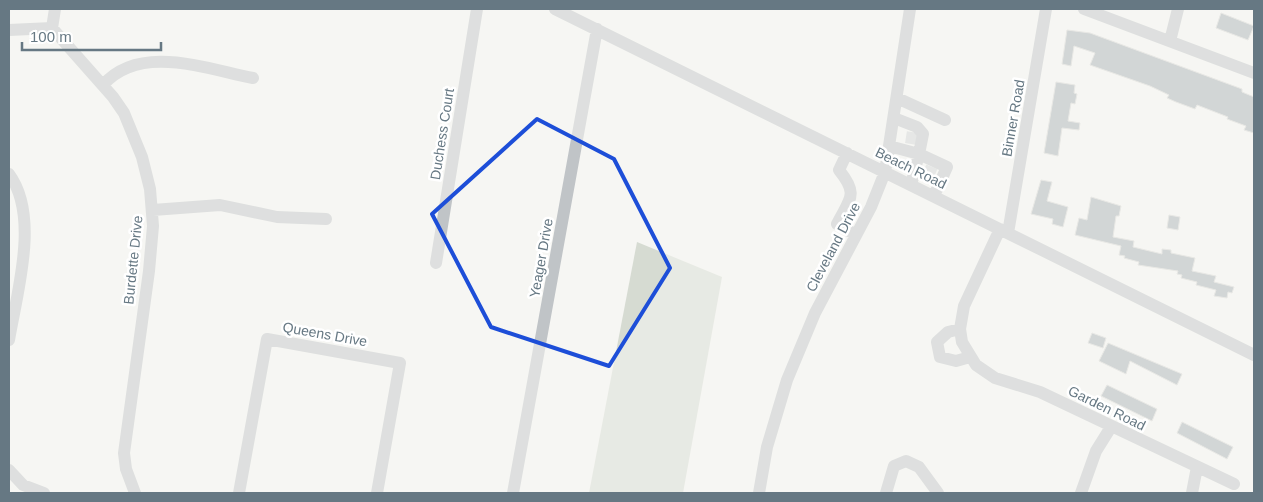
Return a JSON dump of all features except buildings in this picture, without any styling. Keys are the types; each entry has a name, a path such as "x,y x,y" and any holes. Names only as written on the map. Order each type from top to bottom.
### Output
{"street":[{"path":"9,30 52,28 55,9"},
{"name":"Duchess Court","path":"436,263 477,9"},
{"name":"Beach Road","path":"555,9 571,12 597,29 1254,355"},
{"name":"Cleveland Drive","path":"759,493 767,447 787,380 816,313 872,205 885,172 910,9"},
{"name":"Binner Road","path":"1004,231 1046,9"},
{"path":"1084,9 1254,73"},
{"path":"1170,40 1178,9"},
{"name":"Burdette Drive","path":"52,28 103,85 124,113 146,171 153,210 149,271 124,453 126,469 135,493"},
{"name":"Yeager Drive","path":"513,493 597,29"},
{"path":"103,85 119,71 131,66 158,62 253,78"},
{"path":"897,98 945,120"},
{"path":"894,118 921,155 934,196"},
{"path":"889,146 921,155"},
{"path":"848,153 839,170 852,190 852,196 837,224 856,235"},
{"path":"911,185 921,155"},
{"path":"9,174 18,189 23,208 24,226 23,250 9,340"},
{"path":"852,196 872,205"},
{"path":"153,210 220,205 277,217 326,219"},
{"name":"Garden Road","path":"1004,231 964,306 960,329 962,342 970,357 984,372 995,378 1040,392 1234,484"},
{"path":"960,329 948,332 937,342 940,357 956,361 970,357"},
{"name":"Queens Drive","path":"239,493 267,339 400,363 377,493"},
{"path":"1081,493 1096,452 1111,427"},
{"path":"886,493 894,466 906,461 919,467 938,493"},
{"path":"1192,493 1197,467"},
{"path":"9,470 23,484 44,493"}],"highlighted area":[{"path":"537,119 614,159 670,268 609,366 491,327 432,214"}],"shaded area":[{"path":"637,242 722,277 683,493 589,493"}],"tunnel":[{"path":"911,144 913,131"},
{"path":"924,170 936,175"}]}
